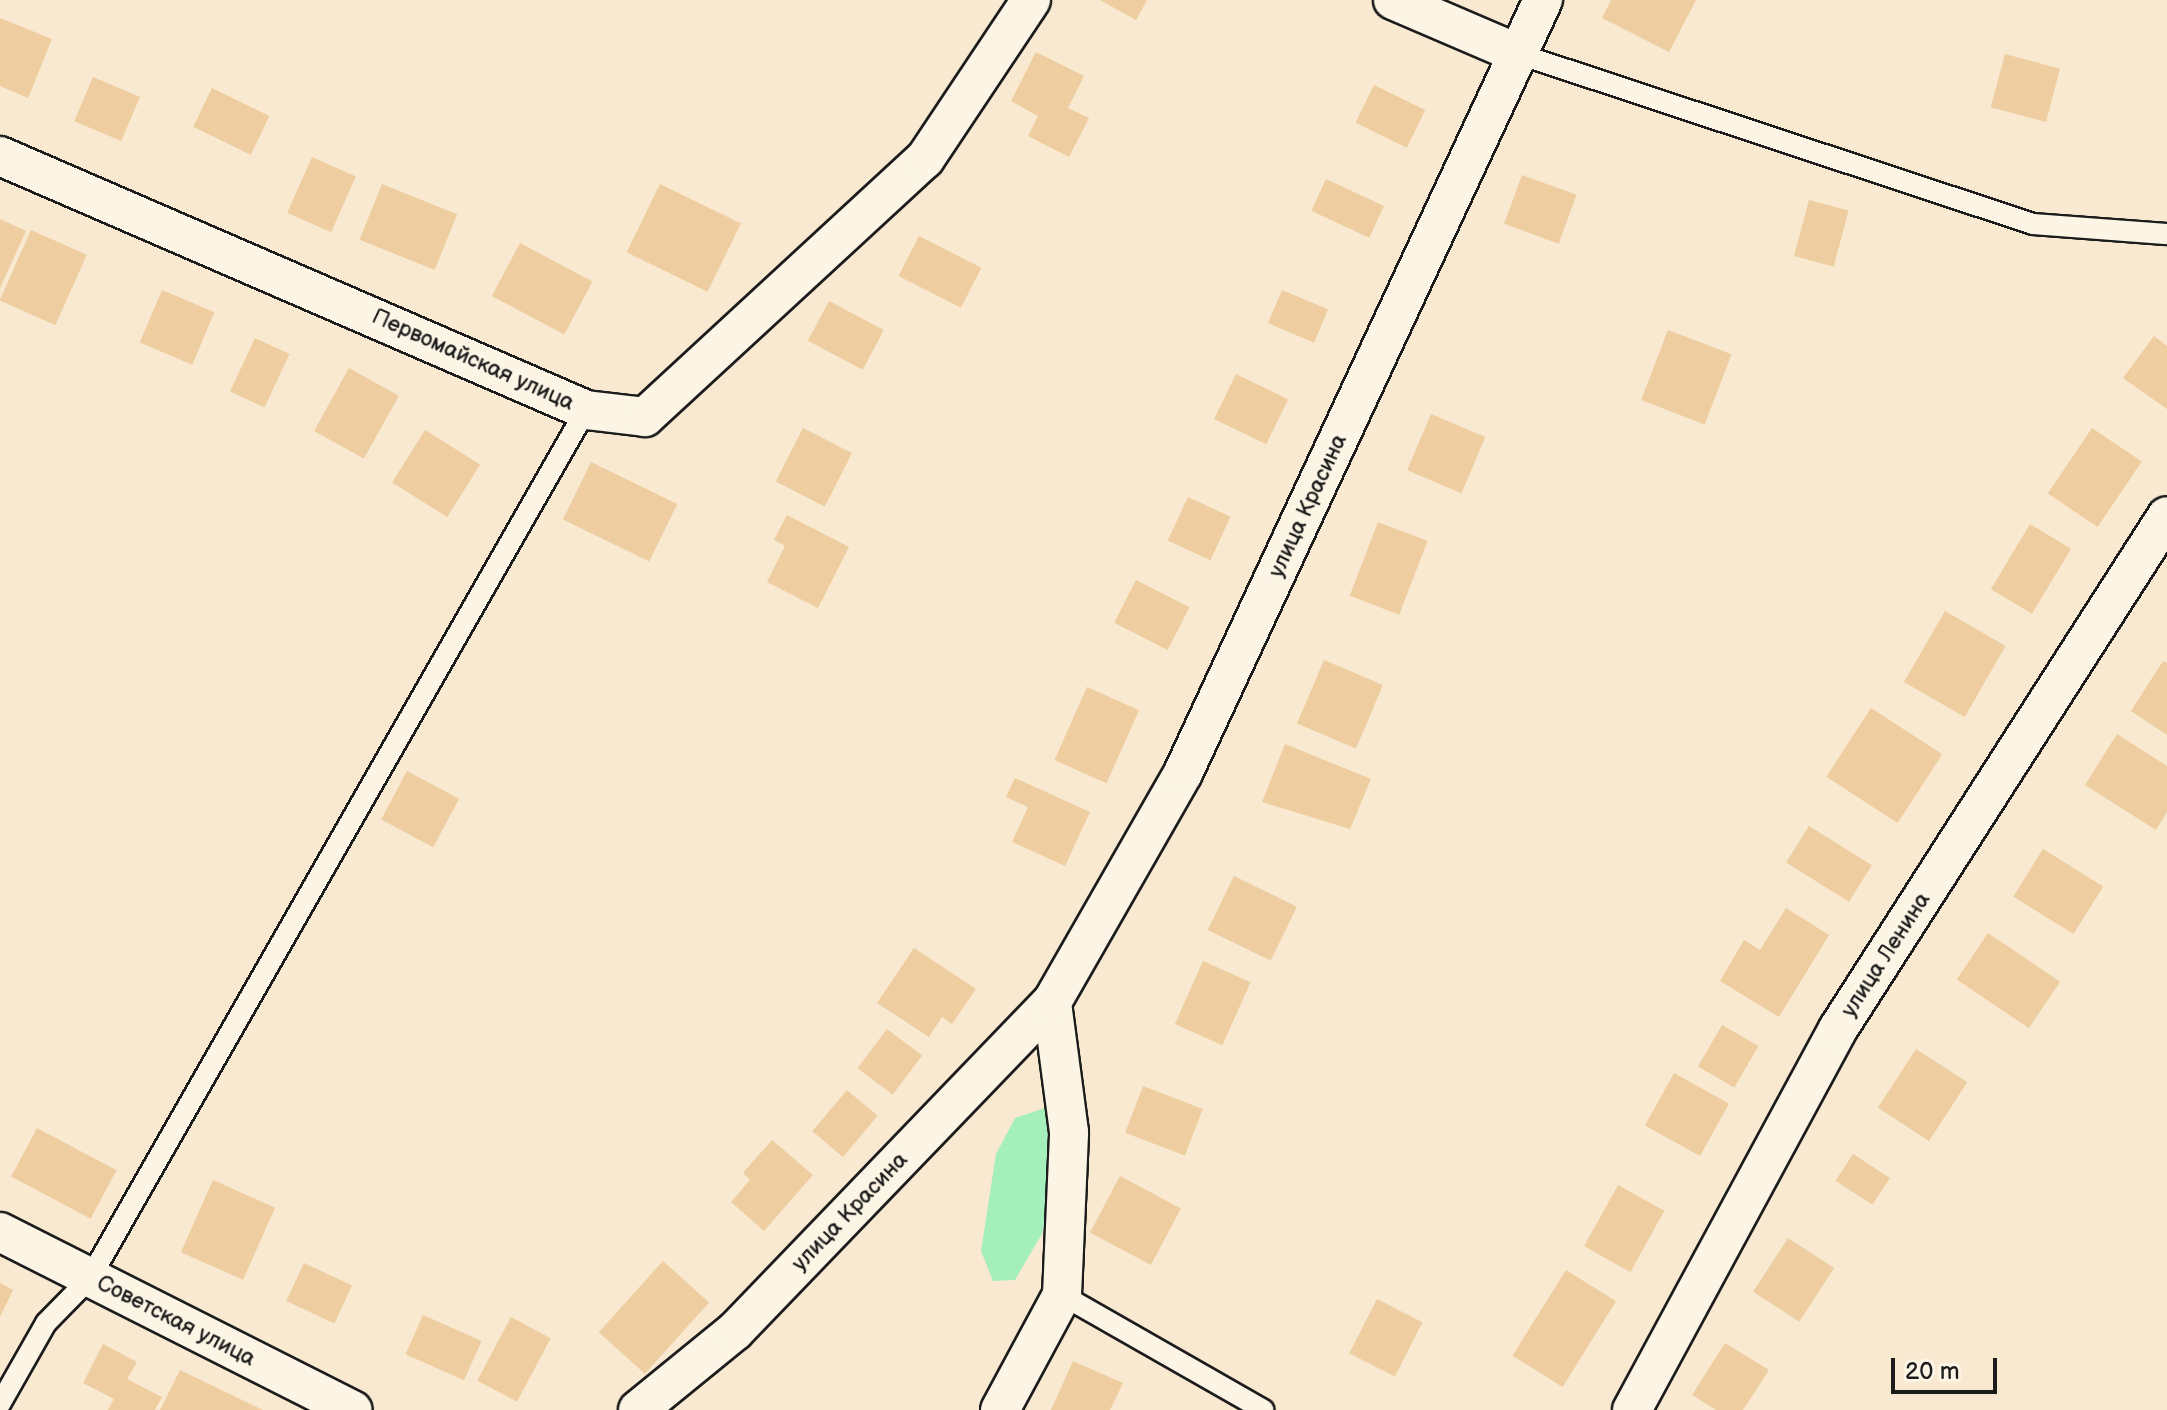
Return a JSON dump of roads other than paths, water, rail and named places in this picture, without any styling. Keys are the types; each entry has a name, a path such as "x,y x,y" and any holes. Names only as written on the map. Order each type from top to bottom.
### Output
{"street":[{"name":"Первомайская улица","path":"0,156 586,410 645,417 925,159 1031,0"},
{"path":"1393,0 1519,54"},
{"name":"улица Красина","path":"638,1410 735,1331 1052,1002 1183,773 1543,0"},
{"name":"улица Ленина","path":"1632,1410 1838,1029 2167,516"},
{"path":"1000,1410 1062,1295 1069,1132 1052,1002"},
{"name":"Советская улица","path":"0,1232 353,1410"}],"lane":[{"path":"1519,54 2033,224 2167,234"},
{"path":"0,1404 46,1323 90,1278 586,410"},
{"path":"1062,1295 1264,1410"}]}
